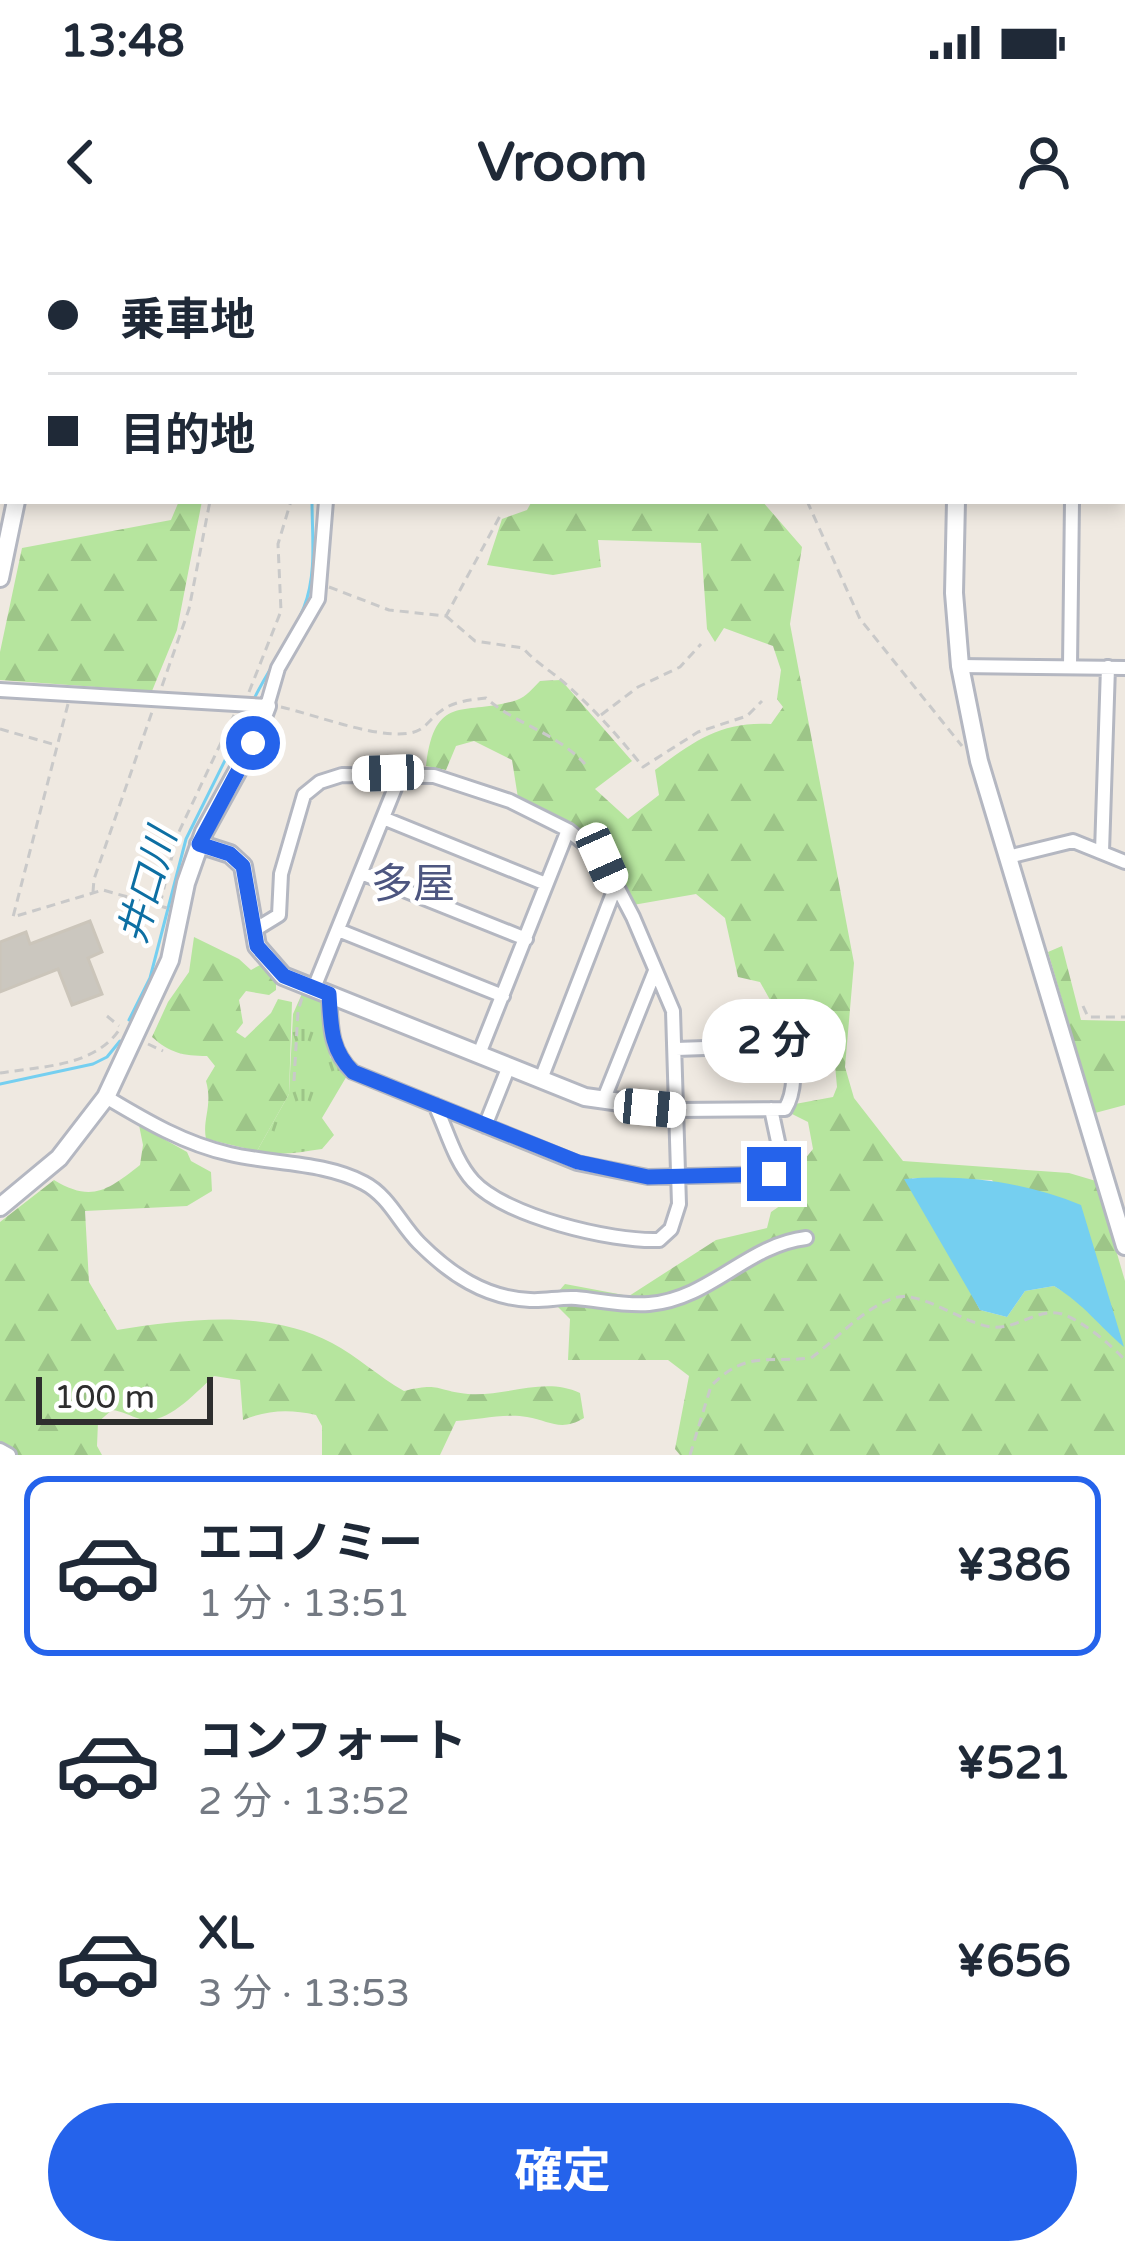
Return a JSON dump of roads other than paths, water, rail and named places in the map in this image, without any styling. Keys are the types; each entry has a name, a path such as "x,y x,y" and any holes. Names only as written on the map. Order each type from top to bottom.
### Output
{"street":[{"path":"0,578 15,504"},
{"path":"0,1208 59,1158 106,1097 135,1038 170,960 199,844 253,743 278,668 318,599 326,504"},
{"path":"956,504 954,592 960,666 979,761 1125,1246"},
{"path":"1070,666 1072,504"},
{"path":"960,666 1125,668"},
{"path":"1102,852 1108,667"},
{"path":"0,690 267,706"},
{"path":"401,773 317,989 347,1066 361,1077 578,1162 648,1177 774,1174 783,1165 771,1108"},
{"path":"253,931 279,915 281,874 304,795 320,782 342,775 418,773 469,786 568,830 602,858 673,1011 679,1204 665,1237 650,1240 597,1234 522,1211 480,1187 456,1156 436,1105"},
{"path":"383,818 546,884"},
{"path":"479,1054 568,830"},
{"path":"1008,857 1073,842 1125,862"},
{"path":"199,844 230,854 243,866 257,946 284,976 603,1101 677,1110 785,1109 791,1101 792,1046 676,1049"},
{"path":"361,873 526,939"},
{"path":"541,1079 615,888"},
{"path":"338,930 502,996"},
{"path":"603,1101 655,971"},
{"path":"485,1126 509,1066"},
{"path":"106,1097 190,1144 365,1183 447,1268 472,1286 506,1297 630,1305 672,1300 712,1285 771,1245 806,1238"},
{"path":"0,1450 9,1455"}],"water":[{"path":"904,1179 994,1182 1081,1205 1124,1347 1054,1286 1025,1291 1007,1317 980,1310"}],"waterway":[{"name":"井口川","path":"253,701 308,594 312,504"},
{"name":"井口川","path":"129,1020 150,978 186,839 250,710"},
{"name":"井口川","path":"0,1084 93,1064 107,1057 120,1041"}],"district":[{"name":"多屋","path":"413,884"}]}
